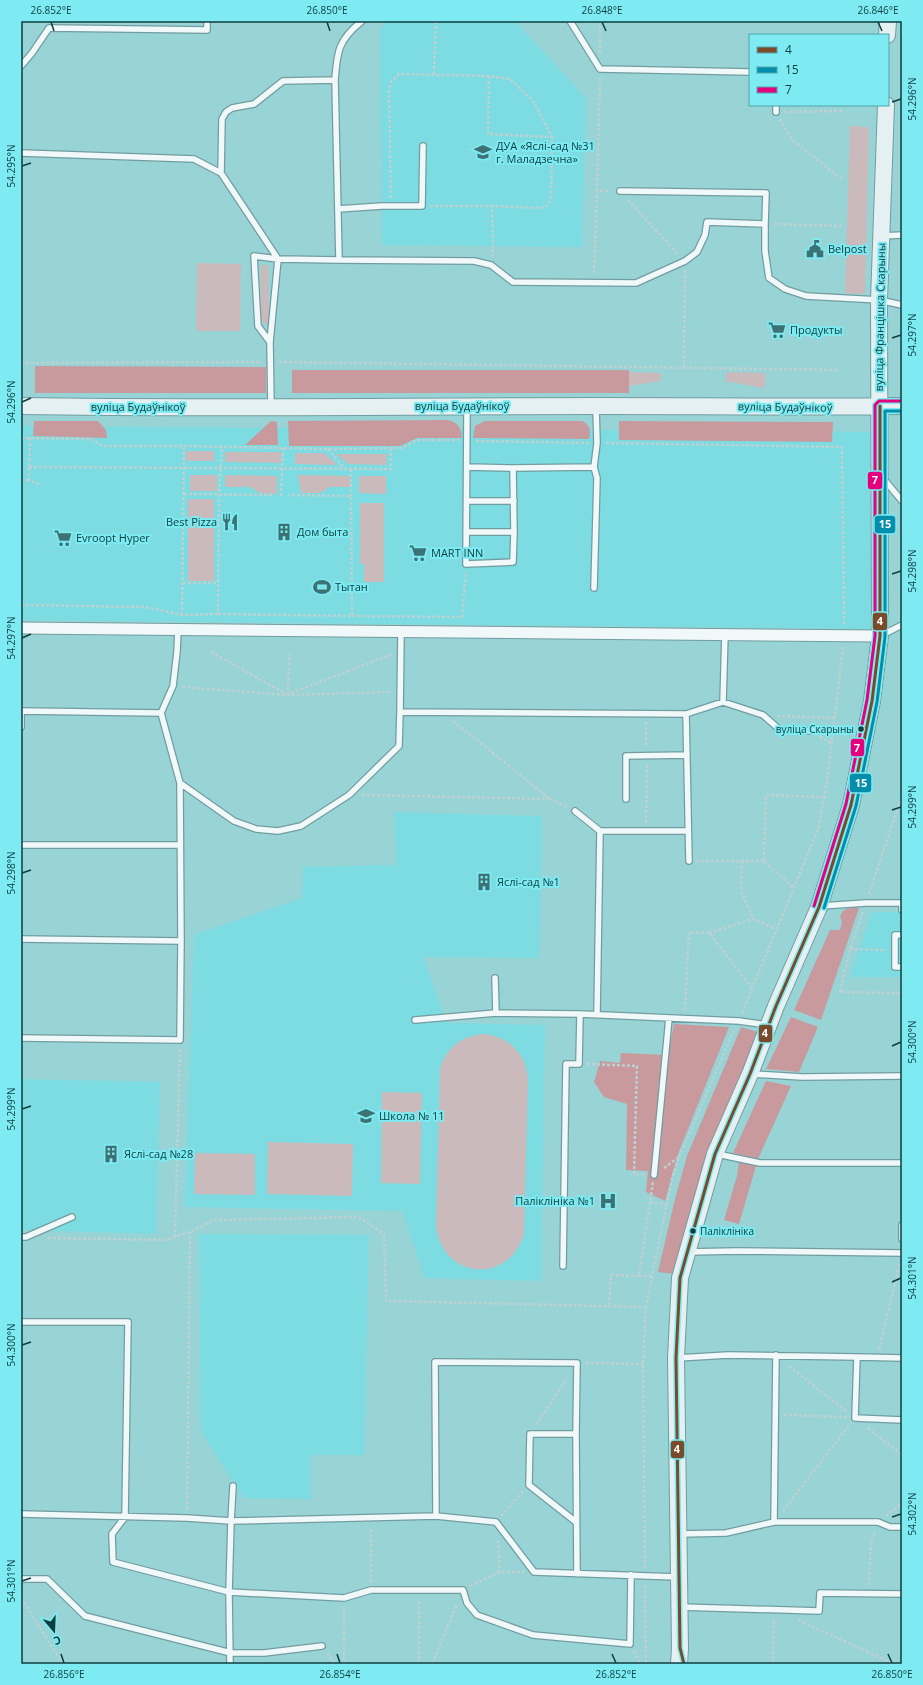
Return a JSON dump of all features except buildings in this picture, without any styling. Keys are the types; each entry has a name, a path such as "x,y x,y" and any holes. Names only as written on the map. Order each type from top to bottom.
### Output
{"main road":[{"path":"887,34 888,21"},
{"name":"вуліца Францішка Скарыны","path":"679,1664 680,1607 676,1358 680,1278 715,1154 750,1074 768,1025 819,907 851,805 872,701 880,636 879,300 886,106"},
{"name":"вуліца Будаўнікоў","path":"21,406 596,406 840,408 902,406"},
{"name":"вуліца Францішка Скарыны","path":"680,1648 684,1664"}],"street":[{"path":"21,628 880,636"}],"lane":[{"path":"21,66 49,28 207,30 207,21"},
{"path":"339,260 335,80 337,53 349,31 362,21"},
{"path":"570,21 600,69 749,72"},
{"path":"221,173 222,120 226,112 232,108 254,104 283,80 335,80"},
{"path":"776,106 776,112"},
{"path":"338,209 422,206 423,146"},
{"path":"21,153 194,159 221,173 278,259 270,342 271,407"},
{"path":"620,191 766,193 765,251 770,278 785,289 806,296 879,300 902,305"},
{"path":"270,342 258,326 254,256 278,259 474,261 491,265 513,282 636,282 685,261 697,252 705,235 707,222 765,224"},
{"path":"882,236 902,235"},
{"path":"467,406 466,564 513,562 513,468"},
{"path":"594,588 597,478 594,467 597,443 596,406"},
{"path":"467,467 594,467"},
{"path":"880,474 902,501"},
{"path":"467,501 514,501"},
{"path":"467,532 514,532"},
{"path":"880,636 902,625"},
{"path":"21,1038 180,1040 180,783 161,713 173,686 178,630"},
{"path":"180,783 234,821 256,829 278,831 301,826 349,795 399,746 401,632"},
{"path":"723,702 725,634"},
{"path":"400,712 686,714 723,702 762,715 780,730 813,731"},
{"path":"21,727 21,711 161,713"},
{"path":"686,714 688,861"},
{"path":"626,799 626,756 687,755"},
{"path":"575,810 600,831 688,831"},
{"path":"597,1014 600,831"},
{"path":"21,845 180,845"},
{"path":"819,907 866,903 902,903 902,910"},
{"path":"902,935 895,935 895,967 902,968"},
{"path":"21,939 181,941"},
{"path":"495,978 496,1013"},
{"path":"415,1020 496,1013 597,1014 738,1021 768,1025"},
{"path":"563,1266 566,1064 579,1064 580,1014"},
{"path":"654,1175 669,1018"},
{"path":"750,1074 802,1077 902,1076"},
{"path":"715,1154 760,1164 902,1163"},
{"path":"23,1238 72,1217"},
{"path":"902,1225 902,1239"},
{"path":"687,1252 735,1251 902,1253"},
{"path":"21,1322 128,1322 125,1517 112,1534 113,1562 229,1592 344,1598 371,1590 463,1590 467,1603 477,1616 534,1634 630,1644 631,1575"},
{"path":"676,1358 776,1355 902,1358"},
{"path":"774,1522 776,1355"},
{"path":"857,1357 855,1418 902,1420"},
{"path":"436,1516 435,1362 577,1363 577,1574"},
{"path":"576,1434 530,1434 529,1485 576,1522"},
{"path":"230,1664 229,1592 233,1486"},
{"path":"21,1514 187,1518 231,1521 436,1516 496,1522 534,1572 679,1577"},
{"path":"678,1534 726,1533 774,1522 878,1522 890,1527 902,1527"},
{"path":"21,1578 47,1579 85,1616 231,1653 264,1653 322,1646"},
{"path":"680,1607 819,1611 820,1593 902,1594"}],"path":[{"path":"434,74 436,21"},
{"path":"594,282 600,21"},
{"path":"391,206 389,90 391,82 399,74 489,76 510,79 533,101 552,137 551,197 548,205 541,208 422,206"},
{"path":"489,76 488,134 552,137"},
{"path":"842,179 793,141 776,112 844,111"},
{"path":"597,191 620,191 685,261 684,368"},
{"path":"491,265 493,246 492,206"},
{"path":"765,224 842,226"},
{"path":"21,363 270,362 839,370"},
{"path":"21,438 91,439 103,446 328,449 402,448 417,440 842,447 845,635 832,744 819,827 673,1175 646,1307 643,1364 646,1664"},
{"path":"29,480 30,438"},
{"path":"182,615 184,446"},
{"path":"218,614 219,494 222,468 222,447"},
{"path":"281,496 283,448"},
{"path":"30,467 391,469 391,448"},
{"path":"328,449 346,469"},
{"path":"350,469 352,616"},
{"path":"21,480 29,480 40,485"},
{"path":"184,494 273,495"},
{"path":"289,495 351,496"},
{"path":"21,605 145,607 182,615 218,614 462,617 466,564"},
{"path":"183,583 218,583"},
{"path":"210,652 288,694 401,651"},
{"path":"288,694 289,653"},
{"path":"173,686 288,694 400,692"},
{"path":"442,712 550,799 575,810"},
{"path":"646,714 646,831"},
{"path":"762,715 835,718"},
{"path":"813,731 832,744"},
{"path":"349,795 550,799"},
{"path":"764,861 766,795 824,797"},
{"path":"688,861 764,861 793,887"},
{"path":"742,861 741,890 753,920"},
{"path":"684,1018 689,932 709,933 753,920 776,929"},
{"path":"709,933 752,988"},
{"path":"850,949 895,950"},
{"path":"840,992 902,993 902,968"},
{"path":"175,1237 180,1040"},
{"path":"579,1064 637,1066 634,1174 654,1175 680,1157"},
{"path":"639,1276 654,1175"},
{"path":"650,1202 667,1205"},
{"path":"23,1238 166,1240 190,1232 214,1220 358,1216 384,1234 386,1301 646,1307"},
{"path":"187,1518 190,1232"},
{"path":"877,1358 900,1261"},
{"path":"609,1305 611,1275 652,1276"},
{"path":"776,1355 902,1455"},
{"path":"776,1415 855,1418"},
{"path":"774,1522 855,1418"},
{"path":"869,1594 871,1543 878,1522 902,1503"},
{"path":"371,1518 371,1590"},
{"path":"432,1664 463,1590 500,1572 534,1572"},
{"path":"419,1590 419,1664"},
{"path":"21,1598 63,1664"},
{"path":"344,1598 344,1664"},
{"path":"773,1664 774,1609"},
{"path":"795,1619 894,1664"},
{"path":"630,1644 640,1664"},
{"path":"322,1646 335,1664"}],"shaded area":[{"name":"ДУА «Яслі-сад №31 г. Маладзечна»","path":"388,21 515,21 586,98 582,247 382,245 380,29"},
{"path":"850,126 869,127 865,294 845,293"},
{"path":"197,263 241,264 240,331 196,331"},
{"path":"261,265 268,265 269,326 261,320"},
{"path":"35,366 266,367 266,393 35,393"},
{"path":"292,370 629,370 629,393 292,393"},
{"path":"629,372 661,373 660,381 629,386"},
{"path":"727,372 765,373 765,385 763,388 725,381"},
{"path":"448,420 454,422 458,426 461,431 462,438 417,438 400,446 289,446 288,421"},
{"path":"34,421 98,421 106,430 107,438 33,436"},
{"path":"271,421 277,422 278,445 245,445"},
{"path":"485,421 582,421 588,426 590,436 589,439 473,438 475,426"},
{"path":"619,421 833,422 832,442 619,440"},
{"path":"21,426 871,432 871,629 21,620"},
{"path":"186,451 214,451 214,461 186,461"},
{"path":"225,452 281,452 281,463 225,462"},
{"path":"295,453 324,453 338,465 295,464"},
{"path":"336,454 387,454 386,465 348,464"},
{"path":"190,475 217,475 217,491 190,491"},
{"path":"225,475 277,476 277,494 260,493 250,487 225,487"},
{"path":"298,475 350,476 350,487 330,487 320,493 301,493"},
{"path":"359,476 386,476 386,494 359,493"},
{"path":"188,499 214,499 214,581 188,581"},
{"path":"360,503 384,503 384,582 364,582 364,564 360,564"},
{"name":"Школа № 11","path":"394,812 542,816 539,958 423,957 447,1023 545,1025 541,1281 425,1278 402,1211 185,1207 194,935 302,898 303,867 397,865"},
{"path":"853,907 859,908 821,1020 794,1010 830,930 840,930 842,922 840,916 844,910"},
{"path":"872,912 902,912 902,977 850,977"},
{"path":"791,1017 818,1027 799,1072 766,1069"},
{"path":"674,1024 729,1027 678,1154 665,1201 646,1192 648,1171 626,1170 627,1104 604,1097 594,1082 600,1061 620,1063 621,1053 668,1055"},
{"path":"741,1027 758,1032 675,1274 658,1272 675,1199 687,1156"},
{"path":"484,1034 501,1039 515,1048 524,1061 527,1070 524,1234 516,1251 504,1262 490,1268 476,1269 462,1265 450,1256 441,1243 436,1225 440,1069 446,1055 456,1044 468,1037"},
{"path":"21,1079 160,1082 156,1234 21,1230"},
{"path":"766,1081 791,1086 758,1159 733,1153"},
{"path":"382,1092 422,1093 420,1184 381,1183"},
{"path":"268,1142 353,1144 352,1196 267,1194"},
{"path":"195,1153 255,1154 255,1195 194,1194"},
{"path":"739,1162 756,1166 739,1224 724,1220 737,1176"},
{"path":"199,1234 369,1235 364,1455 311,1455 311,1499 244,1498 201,1432"}],"transit line":[{"name":"7","path":"814,906 846,804 867,700 875,636 875,405 879,401 902,401"},
{"name":"4","path":"684,1664 680,1648 676,1358 680,1278 715,1154 750,1074 776,1006 819,907 851,805 872,701 880,636 880,406"},
{"name":"15","path":"824,908 856,806 877,702 885,637 885,411 902,411"}],"place":[{"name":"ДУА «Яслі-сад №31 г. Маладзечна»","path":"483,152"},
{"name":"Belpost","path":"815,249"},
{"name":"Продукты","path":"777,330"},
{"name":"Best Pizza","path":"230,522"},
{"name":"Дом быта","path":"284,532"},
{"name":"Evroopt Hyper","path":"63,538"},
{"name":"MART INN","path":"418,553"},
{"name":"Тытан","path":"322,587"},
{"name":"вуліца Скарыны","path":"861,729"},
{"name":"Яслі-сад №1","path":"484,882"},
{"name":"Школа № 11","path":"366,1116"},
{"name":"Яслі-сад №28","path":"111,1154"},
{"name":"Паліклініка №1","path":"608,1201"},
{"name":"Паліклініка","path":"693,1231"}]}
